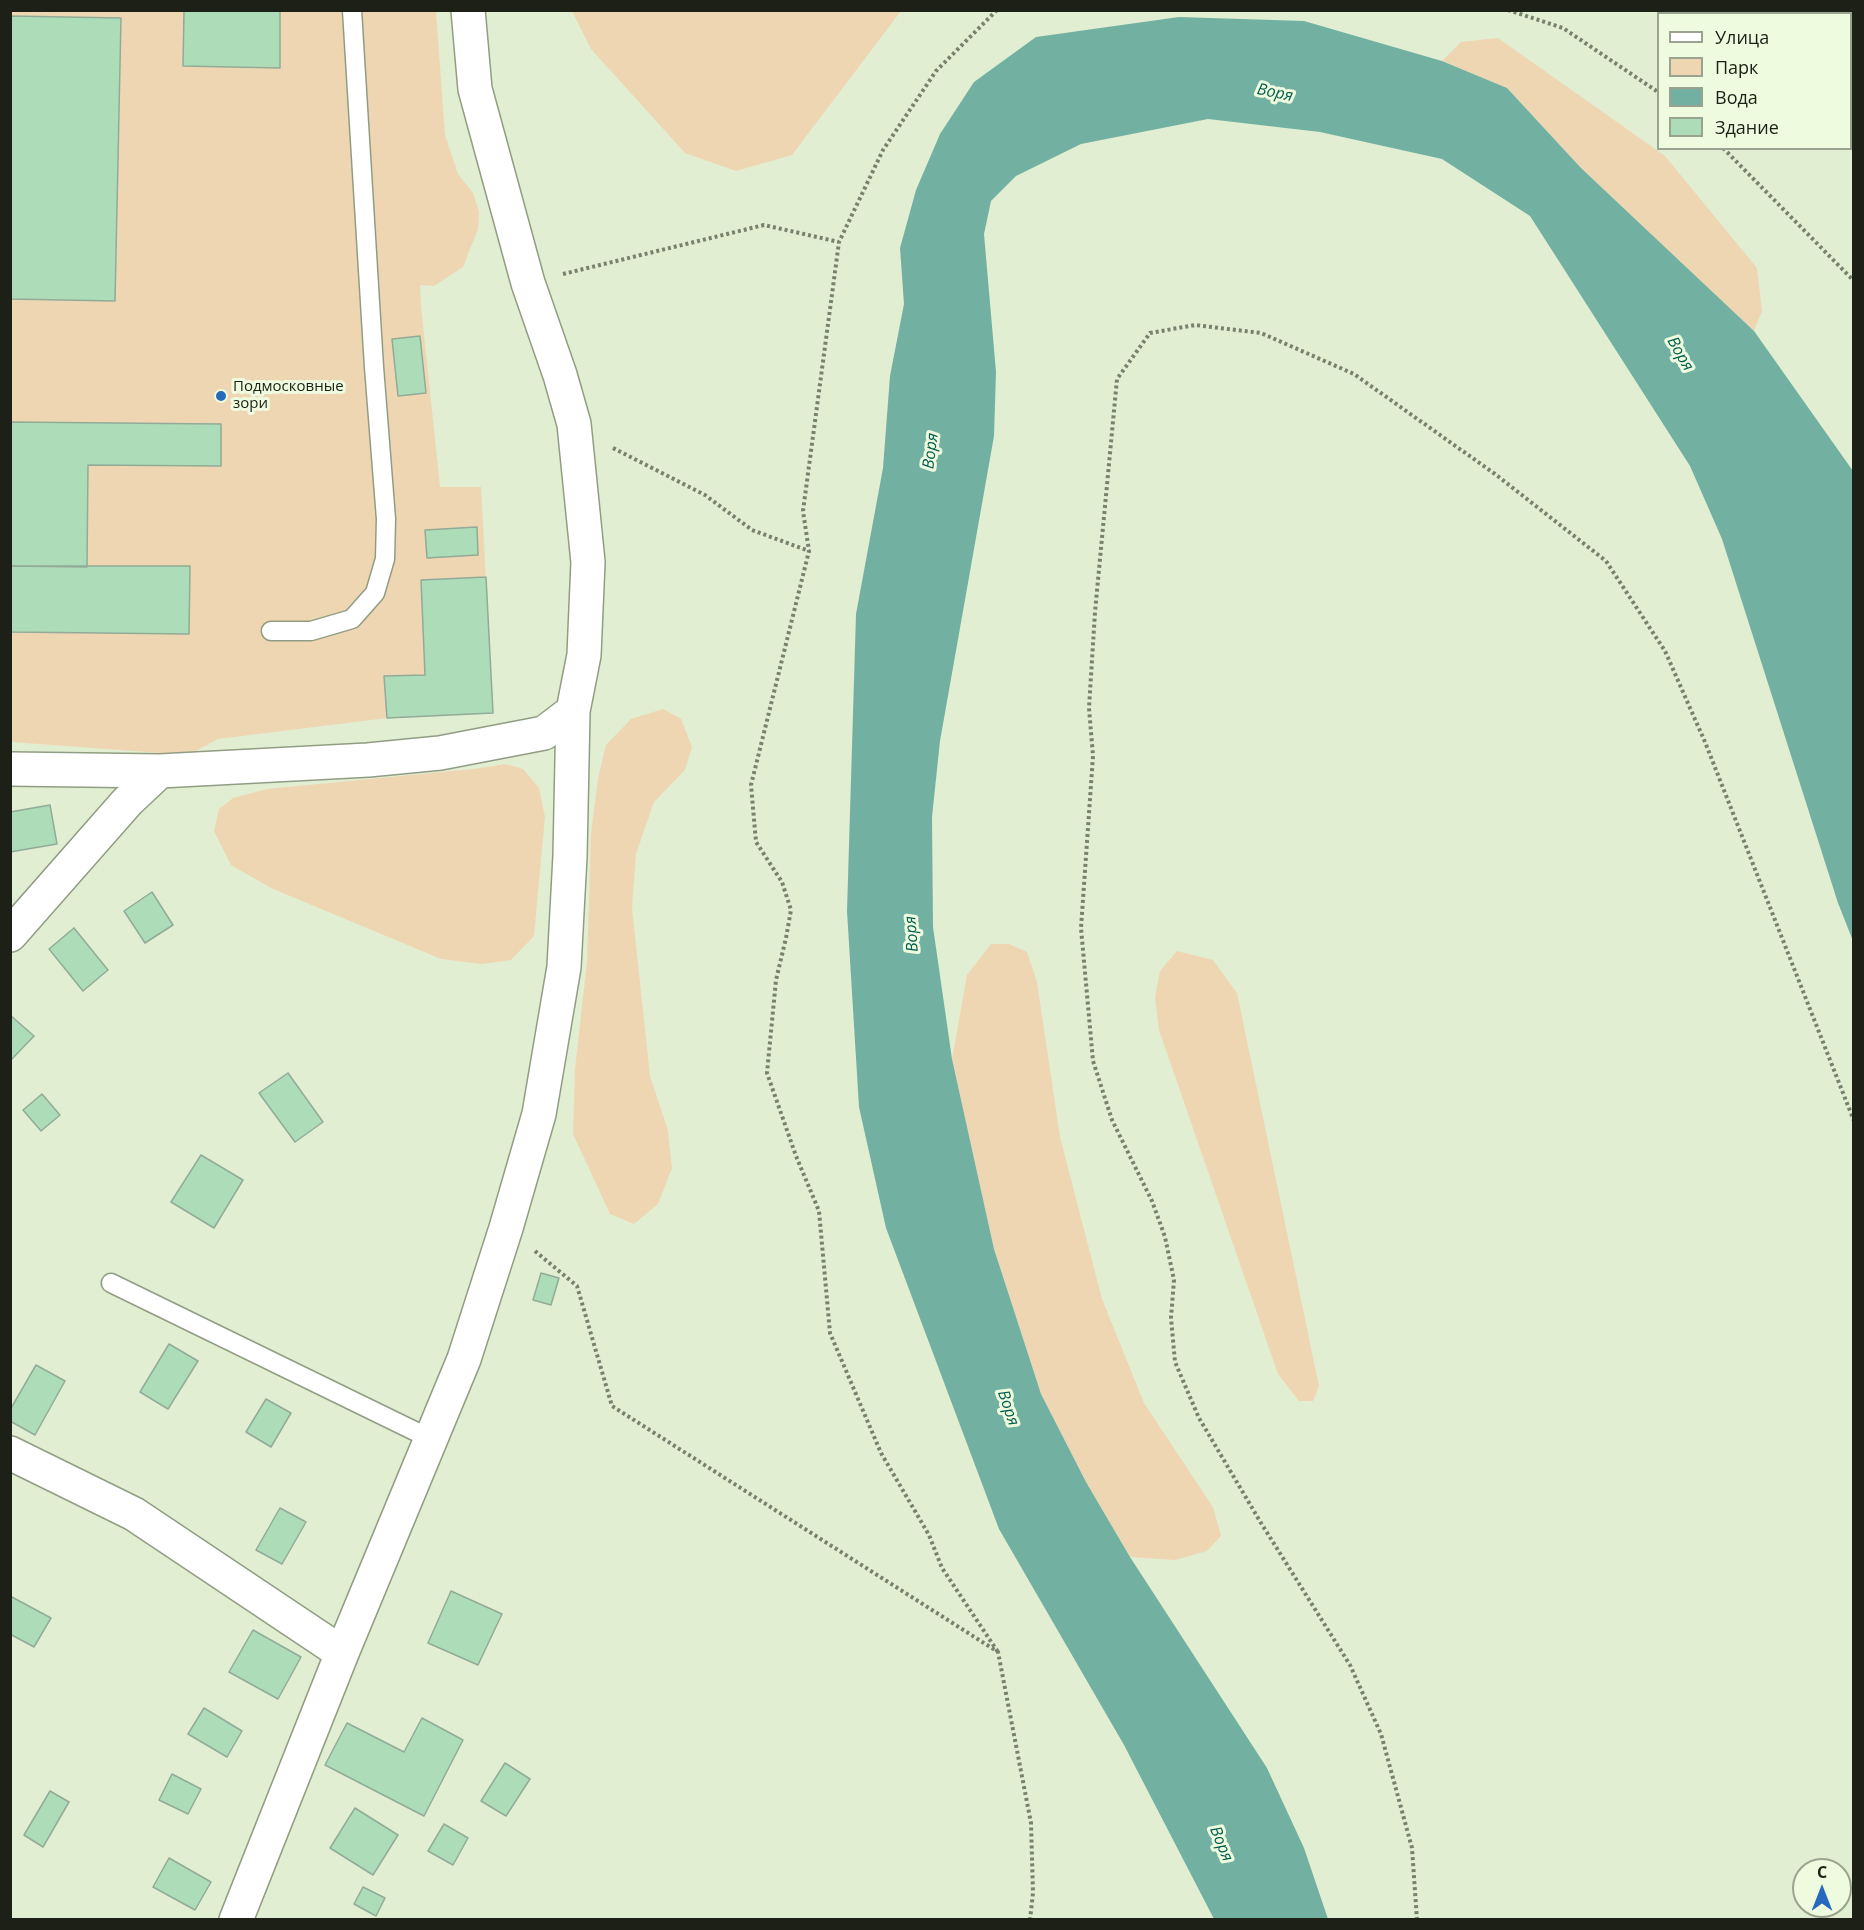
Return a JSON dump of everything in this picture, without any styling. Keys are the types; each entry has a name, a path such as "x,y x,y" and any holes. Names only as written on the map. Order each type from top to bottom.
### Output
{"street":[{"path":"236,1920 342,1653 465,1359 506,1228 538,1114 564,967 570,856 573,711 584,655 588,562 574,424 560,375 528,283 474,89 468,10"},
{"path":"10,768 160,771 368,760 440,753 544,733 573,711"},
{"path":"10,935 127,802 160,771"},
{"path":"10,1454 134,1514 342,1653"}],"lane":[{"path":"271,632 311,631 352,619 375,593 385,559 386,519 374,367 352,10"},
{"path":"111,1283 431,1439"}],"path":[{"path":"996,10 936,71 883,150 839,242 803,511 809,551 751,785 756,842 782,882 791,910 776,980 767,1073 796,1156 819,1211 830,1333 881,1453 929,1535 942,1568 998,1652 1031,1823 1033,1893 1030,1920"},
{"path":"1508,10 1563,28 1657,91"},
{"path":"1725,150 1854,281"},
{"path":"528,283 764,225 839,242"},
{"path":"1417,1920 1412,1848 1381,1734 1350,1665 1198,1418 1175,1362 1171,1318 1174,1280 1165,1237 1152,1201 1112,1120 1093,1061 1082,928 1093,756 1089,708 1095,612 1117,379 1150,333 1195,325 1261,333 1354,374 1495,474 1606,561 1665,651 1705,742 1854,1121"},
{"path":"574,424 618,450 705,495 752,530 809,551"},
{"path":"506,1228 577,1286 612,1406 998,1652"}],"green space":[{"name":"Подмосковные зори","path":"10,11 436,11 445,135 458,174 473,193 479,212 478,229 463,267 434,286 420,285 421,306 440,487 481,487 493,713 387,718 218,739 188,755 11,742"},
{"path":"572,11 901,11 792,155 736,171 685,153 591,49"},
{"path":"1498,38 1665,156 1757,268 1762,311 1754,331 1581,168 1507,88 1442,61 1461,42"},
{"path":"663,709 681,719 692,747 685,770 654,802 636,854 632,908 650,1076 668,1131 672,1168 658,1204 634,1224 610,1214 573,1134 575,1069 587,962 591,834 598,779 606,745 631,719"},
{"path":"506,764 523,769 539,788 545,817 534,936 511,960 482,964 441,959 271,888 231,865 214,831 219,809 233,798 267,789"},
{"path":"991,944 1009,944 1027,952 1037,982 1060,1137 1102,1299 1144,1403 1213,1507 1221,1536 1207,1551 1175,1560 1130,1557 1086,1482 1041,1394 994,1249 952,1059 967,975"},
{"path":"1177,951 1213,960 1237,993 1319,1386 1313,1401 1299,1401 1278,1374 1159,1030 1155,997 1160,971"}],"water":[{"name":"Воря","path":"1179,17 1304,21 1442,61 1507,88 1581,168 1754,331 1853,471 1853,941 1838,903 1722,539 1690,466 1530,216 1442,159 1320,132 1208,119 1081,144 1016,176 991,201 984,234 996,372 994,436 940,741 932,817 933,927 952,1059 994,1249 1041,1394 1086,1482 1130,1557 1267,1768 1304,1848 1328,1919 1214,1919 1124,1745 999,1529 886,1228 859,1107 847,911 856,614 883,468 890,376 904,304 900,248 916,190 940,134 974,82 1036,37"}],"building":[{"path":"184,10 280,10 280,68 183,66"},
{"path":"10,16 121,18 115,301 10,299"},
{"path":"420,336 426,393 398,396 392,339"},
{"path":"10,422 221,424 221,466 88,465 87,567 10,566"},
{"path":"477,527 478,555 427,558 425,530"},
{"path":"10,566 190,566 189,634 10,632"},
{"path":"486,577 493,713 387,718 384,676 425,675 421,580"},
{"path":"50,805 57,844 10,852 10,812"},
{"path":"152,892 173,925 145,943 124,911"},
{"path":"74,928 108,970 83,991 49,949"},
{"path":"10,1015 34,1036 10,1061"},
{"path":"288,1073 323,1122 295,1142 259,1093"},
{"path":"42,1094 60,1115 41,1131 23,1110"},
{"path":"201,1155 243,1180 214,1228 171,1202"},
{"path":"541,1273 559,1278 551,1305 533,1300"},
{"path":"169,1344 198,1361 168,1409 140,1392"},
{"path":"36,1365 65,1381 35,1435 10,1421 10,1410"},
{"path":"266,1399 291,1413 271,1447 246,1432"},
{"path":"280,1508 306,1522 282,1564 256,1550"},
{"path":"451,1591 502,1614 478,1665 428,1643"},
{"path":"10,1596 51,1618 34,1647 10,1634"},
{"path":"253,1630 301,1657 278,1699 229,1672"},
{"path":"204,1708 242,1731 227,1757 188,1734"},
{"path":"422,1718 463,1740 424,1816 325,1765 347,1723 404,1752"},
{"path":"505,1763 530,1779 506,1816 481,1801"},
{"path":"172,1774 201,1789 188,1814 159,1800"},
{"path":"50,1791 69,1802 43,1847 24,1835"},
{"path":"355,1808 398,1835 373,1875 330,1848"},
{"path":"444,1824 468,1838 453,1865 428,1851"},
{"path":"169,1858 211,1882 195,1910 153,1887"},
{"path":"363,1887 385,1898 376,1916 354,1904"}],"place":[{"name":"Подмосковные зори","path":"221,396"}]}
